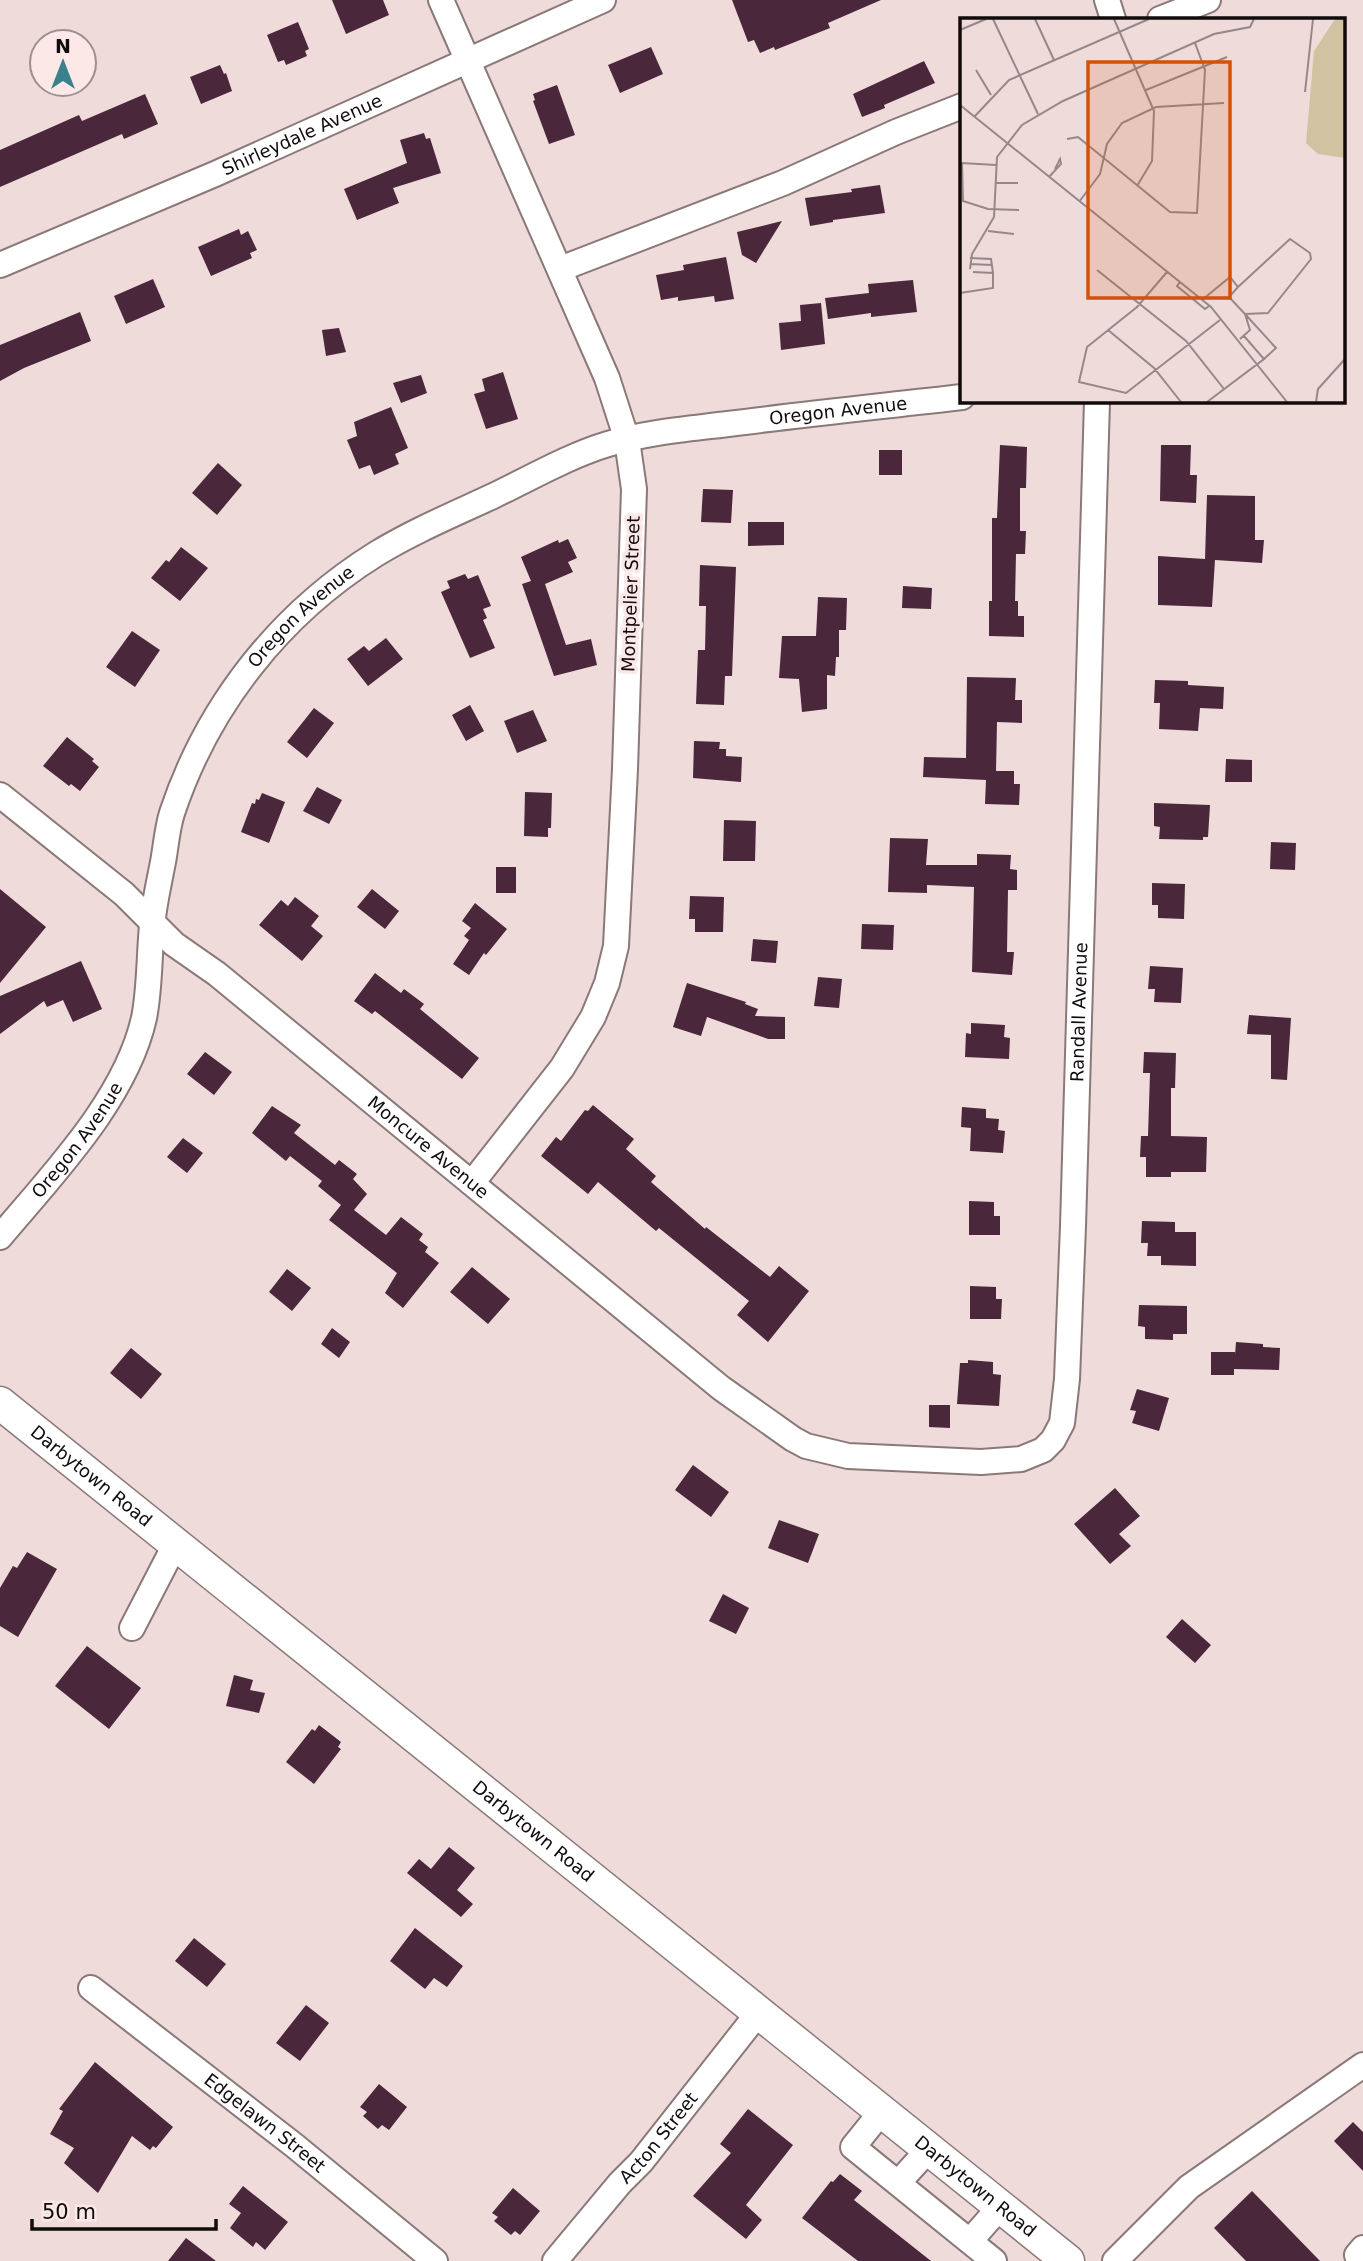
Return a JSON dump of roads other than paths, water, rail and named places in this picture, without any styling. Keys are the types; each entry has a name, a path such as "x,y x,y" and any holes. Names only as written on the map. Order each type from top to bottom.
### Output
{"main road":[{"name":"Darbytown Road","path":"0,1403 1068,2261"}],"street":[{"name":"Montpelier Street","path":"441,0 607,378 627,440 634,489 626,756 616,946 607,983 593,1017 562,1068 472,1183"},
{"name":"Shirleydale Avenue","path":"0,265 215,174 603,0"},
{"path":"1107,0 1113,18"},
{"path":"1163,18 1208,0"},
{"path":"560,268 783,183 896,132 960,107"},
{"name":"Oregon Avenue","path":"0,1237 93,1121 122,1077 134,1052 148,994 152,922 171,817 197,754 216,717 253,661 295,615 329,586 378,553 440,520 582,454 650,434 960,397"},
{"name":"Randall Avenue","path":"878,1459 981,1462 1021,1460 1043,1450 1053,1440 1062,1423 1067,1379 1073,1226 1097,402"},
{"name":"Moncure Avenue","path":"0,795 124,894 174,944 217,974 721,1388 806,1446 837,1454 878,1459"},
{"path":"132,1628 176,1543"},
{"name":"Edgelawn Street","path":"91,1988 295,2146 435,2261"},
{"name":"Acton Street","path":"555,2261 641,2162 759,2012"},
{"path":"1115,2261 1189,2187 1363,2065"},
{"path":"882,2111 853,2147 994,2261"},
{"path":"898,2183 929,2149"},
{"path":"970,2241 1000,2207"},
{"path":"1359,2261 1357,2255 1363,2248"}]}
